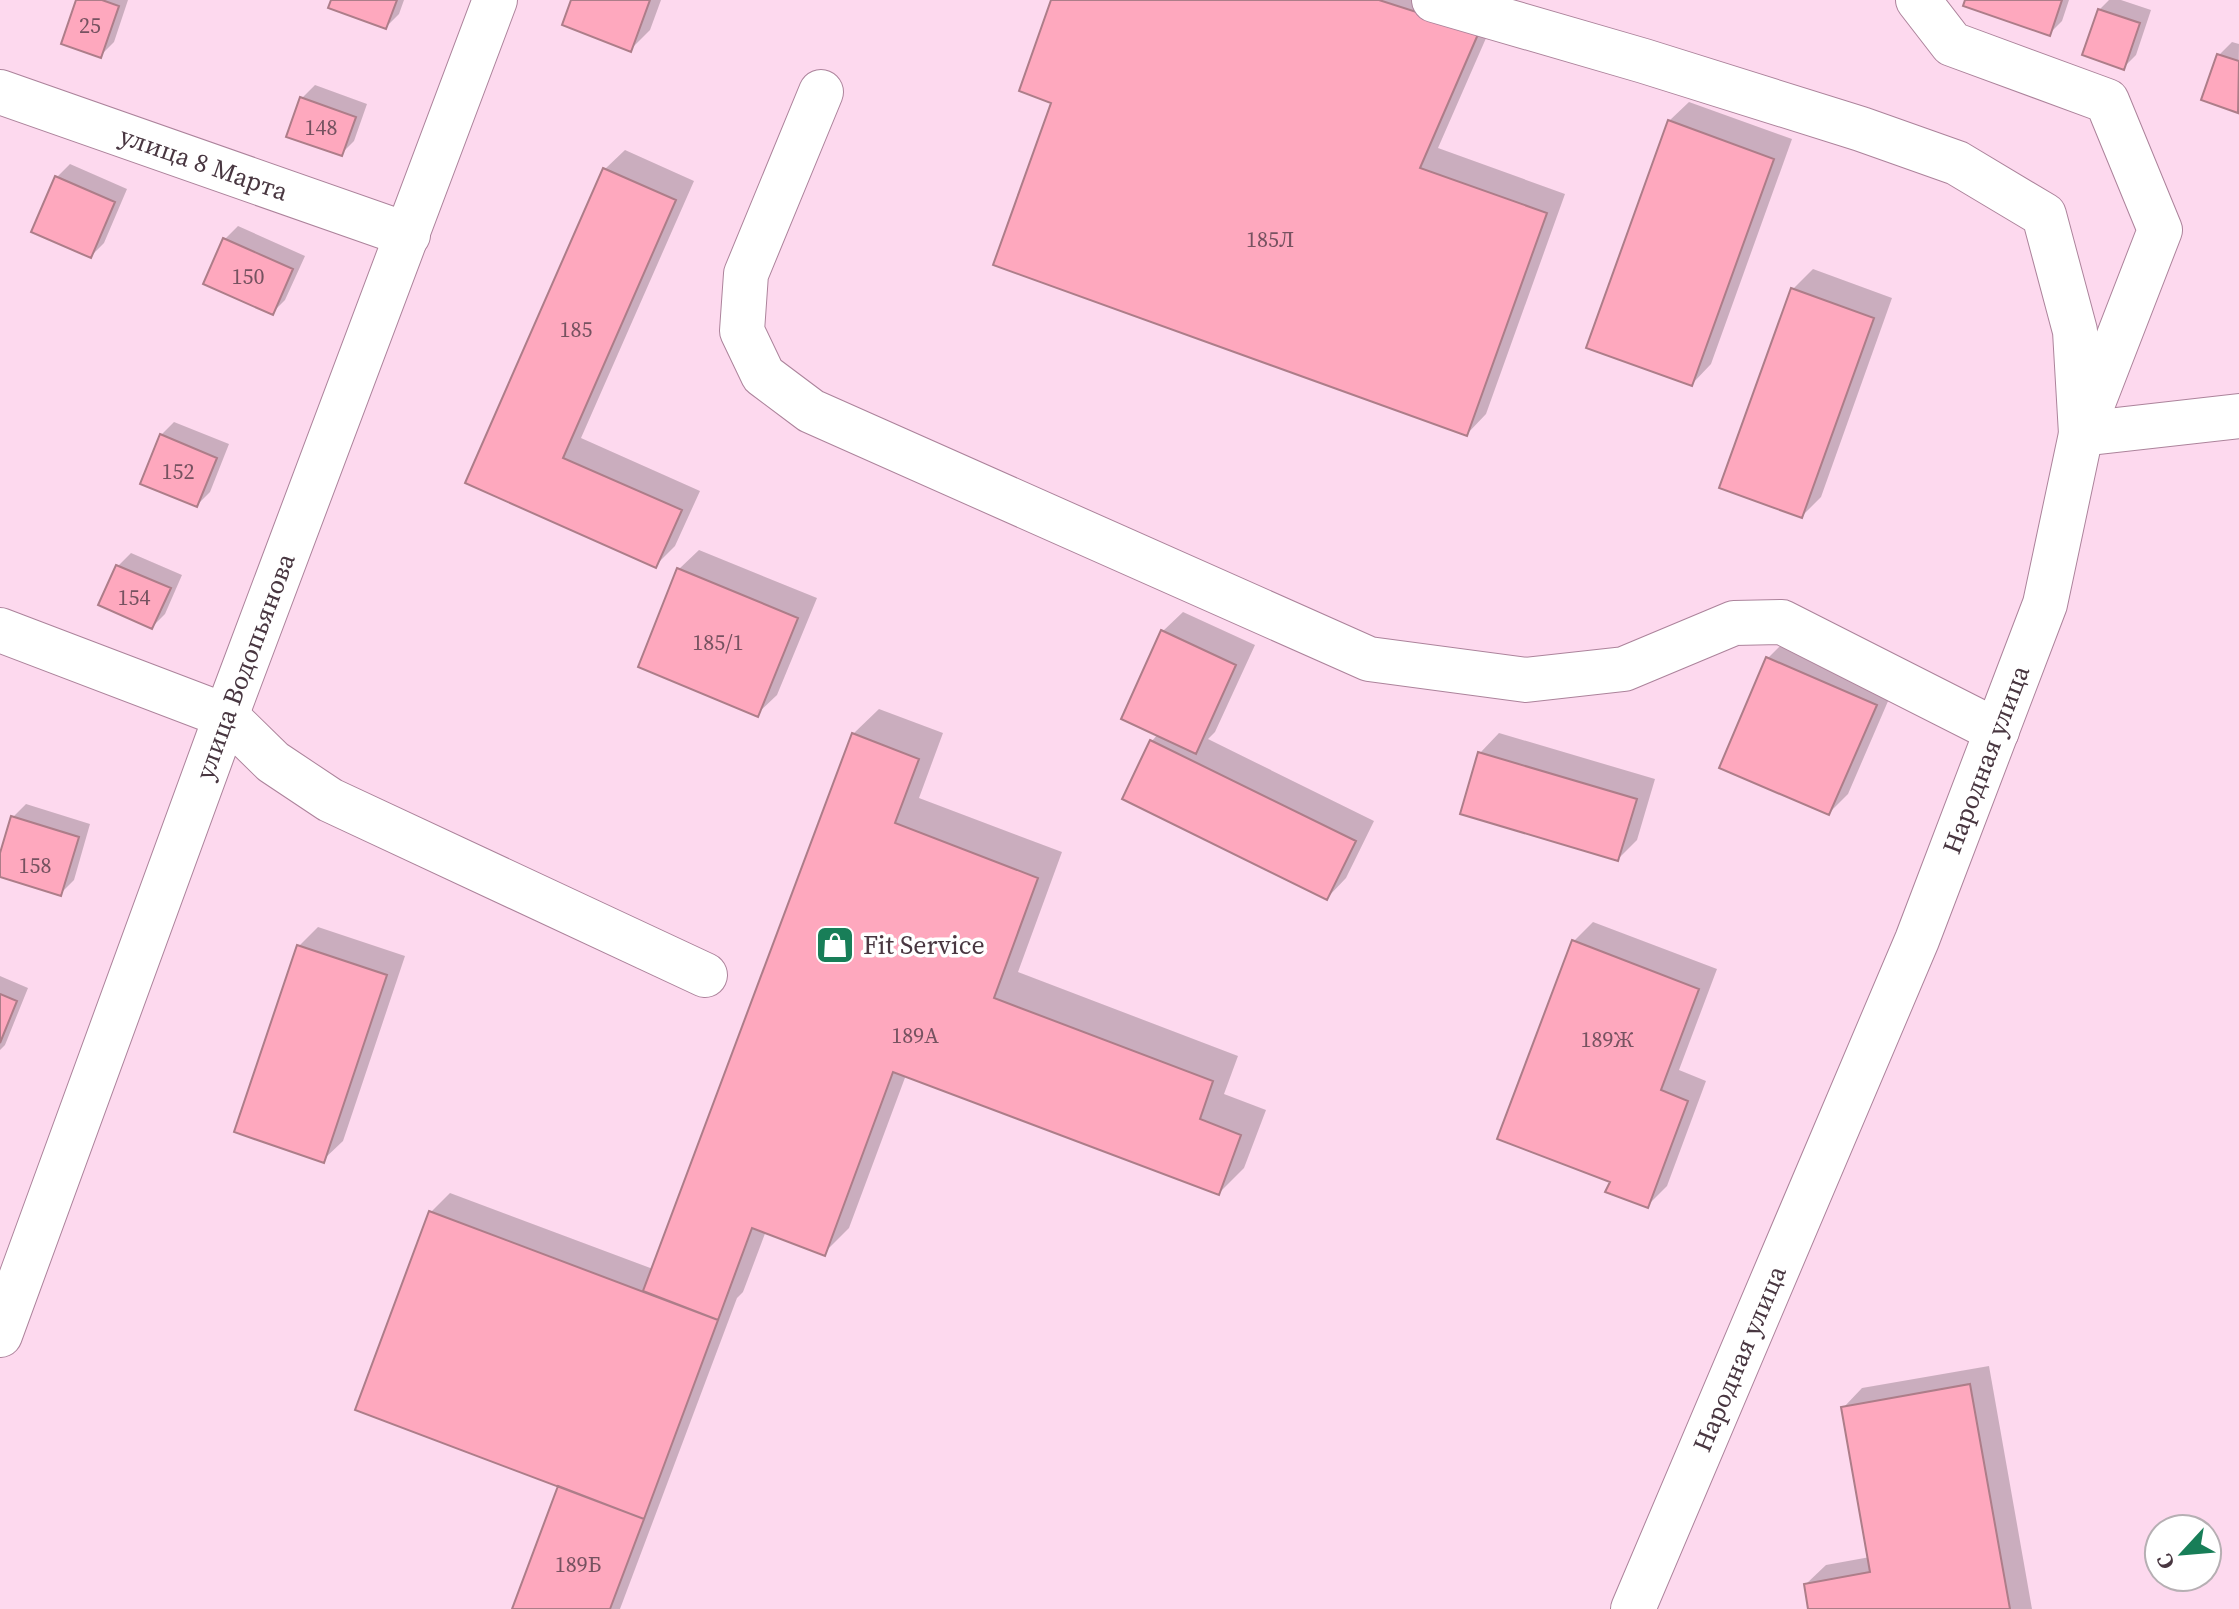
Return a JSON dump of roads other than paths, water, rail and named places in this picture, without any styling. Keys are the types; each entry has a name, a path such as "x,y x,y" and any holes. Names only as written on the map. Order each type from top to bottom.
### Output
{"street":[{"name":"улица Водопьянова","path":"0,1335 226,716 495,0"},
{"path":"1434,0 1659,66 1889,138 1957,163 2044,215 2075,331 2081,434 2239,416"},
{"name":"Народная улица","path":"1633,1609 1911,955 1997,731 2045,604 2081,434 2160,230 2107,101 1952,44 1918,0"},
{"name":"улица 8 Марта","path":"0,92 408,235"},
{"path":"821,92 746,274 742,331 763,375 811,411 1369,659 1526,680 1624,669 1734,623 1782,622 1997,731"},
{"path":"0,630 226,716 273,762 330,800 705,975"}],"place":[{"name":"Fit Service","path":"835,945"}]}
